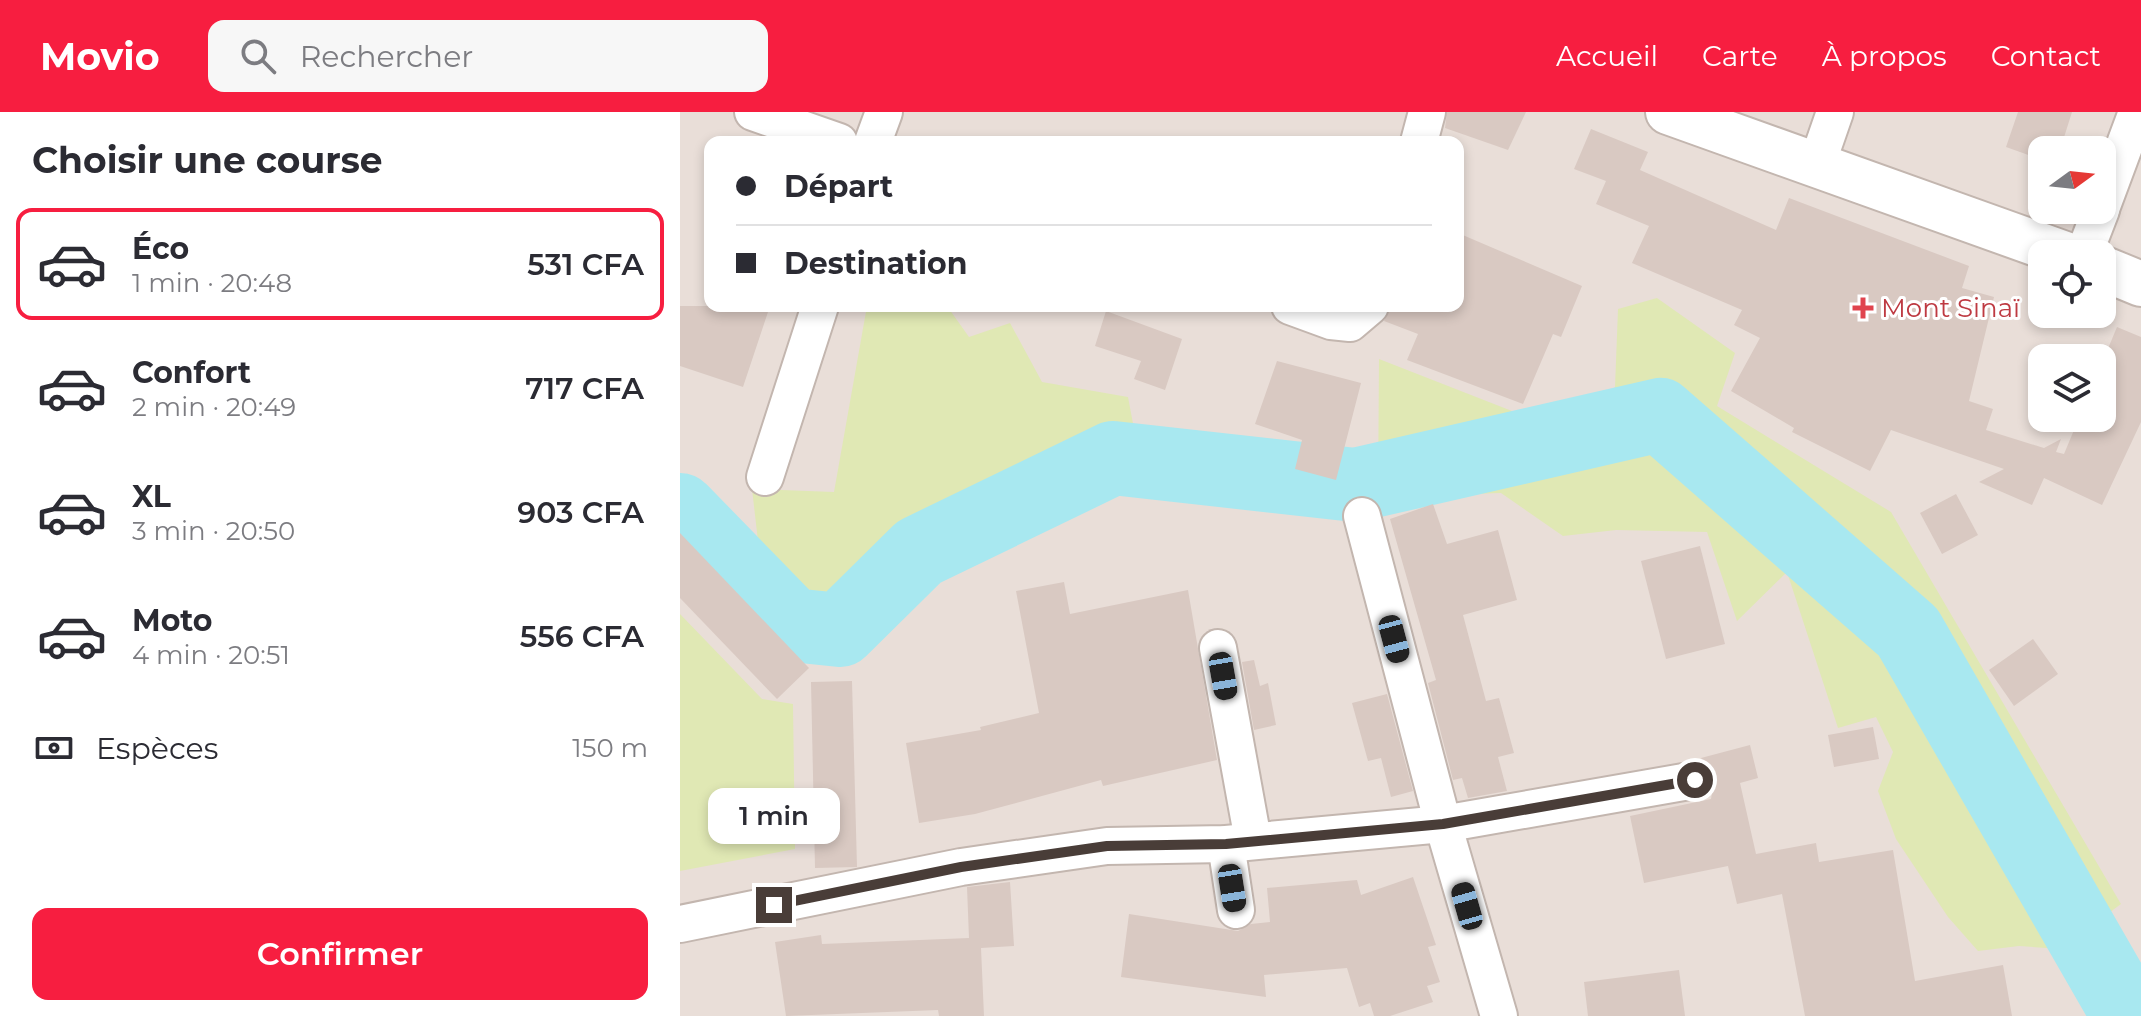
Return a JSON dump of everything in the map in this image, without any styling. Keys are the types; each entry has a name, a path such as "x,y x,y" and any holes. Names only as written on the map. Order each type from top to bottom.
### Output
{"street":[{"path":"753,112 822,136"},
{"path":"875,136 884,112"},
{"path":"1421,136 1427,112"},
{"path":"1668,112 2028,241"},
{"path":"1817,164 1835,112"},
{"path":"2116,168 2137,112"},
{"path":"2116,274 2141,284"},
{"path":"765,477 818,312"},
{"path":"1306,312 1331,321 1350,323 1363,312"},
{"path":"1362,516 1443,824 1499,1016"},
{"path":"1218,648 1239,842 1236,910"},
{"path":"680,924 976,865 1107,846 1239,842 1443,824 1695,780"}],"shaded area":[{"path":"680,112 2141,112 2141,1016 680,1016"}],"green space":[{"path":"1657,298 1735,353 1717,406 1891,512 2121,904 2060,949 2019,946 1978,951 1948,917 1896,839 1878,791 1893,752 1876,717 1838,728 1787,572 1737,621 1707,532 1616,530 1563,536 1501,493 1378,497 1379,359 1545,424 1580,419 1615,387 1618,309"},
{"path":"866,312 951,312 969,337 1010,323 1042,382 1128,397 1134,429 1045,457 934,517 847,607 761,567 752,489 834,492"},
{"path":"680,614 762,699 793,704 795,849 680,871"}],"building":[{"path":"1447,112 1526,112 1508,150 1445,128"},
{"path":"2018,112 2072,112 2064,136 2028,136 2028,155 2006,147"},
{"path":"1591,129 1648,152 1640,170 1776,230 1789,198 1969,266 1962,288 1994,297 1969,401 1993,409 1986,430 2044,448 2061,439 2056,452 2064,454 2073,432 2116,432 2116,344 2110,344 2117,327 2141,337 2141,422 2102,505 2044,478 2032,505 1979,482 2004,469 1891,430 1870,471 1792,432 1794,428 1731,391 1760,338 1734,325 1742,310 1632,263 1649,226 1596,204 1606,181 1574,169"},
{"path":"1464,236 1582,286 1561,337 1553,334 1523,404 1407,360 1418,334 1384,321 1388,312 1464,312"},
{"path":"680,306 704,306 704,312 768,312 743,387 680,366"},
{"path":"1106,312 1182,339 1165,390 1134,379 1141,361 1095,346"},
{"path":"1277,361 1361,383 1336,480 1295,469 1302,440 1255,424"},
{"path":"1956,494 1978,535 1942,554 1920,513"},
{"path":"1433,504 1447,544 1498,530 1517,600 1463,615 1486,701 1499,698 1514,753 1498,757 1507,791 1468,798 1462,778 1453,780 1428,683 1436,680 1390,519"},
{"path":"680,533 809,668 777,699 680,598"},
{"path":"1700,546 1725,644 1666,659 1641,561"},
{"path":"1064,582 1070,614 1188,590 1217,760 1103,786 1101,780 975,814 919,823 906,743 981,730 980,727 1039,713 1016,591"},
{"path":"2033,639 2058,674 2014,706 1989,670"},
{"path":"1254,660 1260,686 1268,683 1276,725 1254,730 1242,662"},
{"path":"852,681 857,867 815,868 811,682"},
{"path":"1387,694 1413,791 1391,797 1381,758 1368,761 1352,703"},
{"path":"1873,727 1879,759 1834,767 1828,735"},
{"path":"1750,745 1758,778 1740,783 1756,854 1816,843 1819,862 1893,850 1915,981 2003,965 2012,1016 1805,1016 1782,894 1737,904 1728,866 1644,883 1630,816 1711,799 1715,776 1701,758"},
{"path":"1413,877 1436,945 1428,947 1440,982 1427,986 1433,1002 1390,1016 1374,1016 1370,1003 1359,1007 1347,968 1264,975 1266,997 1121,977 1129,914 1238,931 1251,924 1270,922 1267,888 1357,880 1361,895"},
{"path":"1010,882 1014,946 981,948 984,1016 939,1016 938,1010 786,1016 775,942 821,935 822,944 969,938 967,887"},
{"path":"1679,970 1685,1016 1588,1016 1584,982"}],"waterway":[{"path":"680,510 792,625 840,630 919,552 1113,458 1355,485 1660,415 1908,632 2125,1009"}],"place":[{"name":"Mont Sinaï","path":"1863,308"}],"route":[{"path":"774,905 961,867 1107,846 1226,844 1443,824 1695,780"}]}
